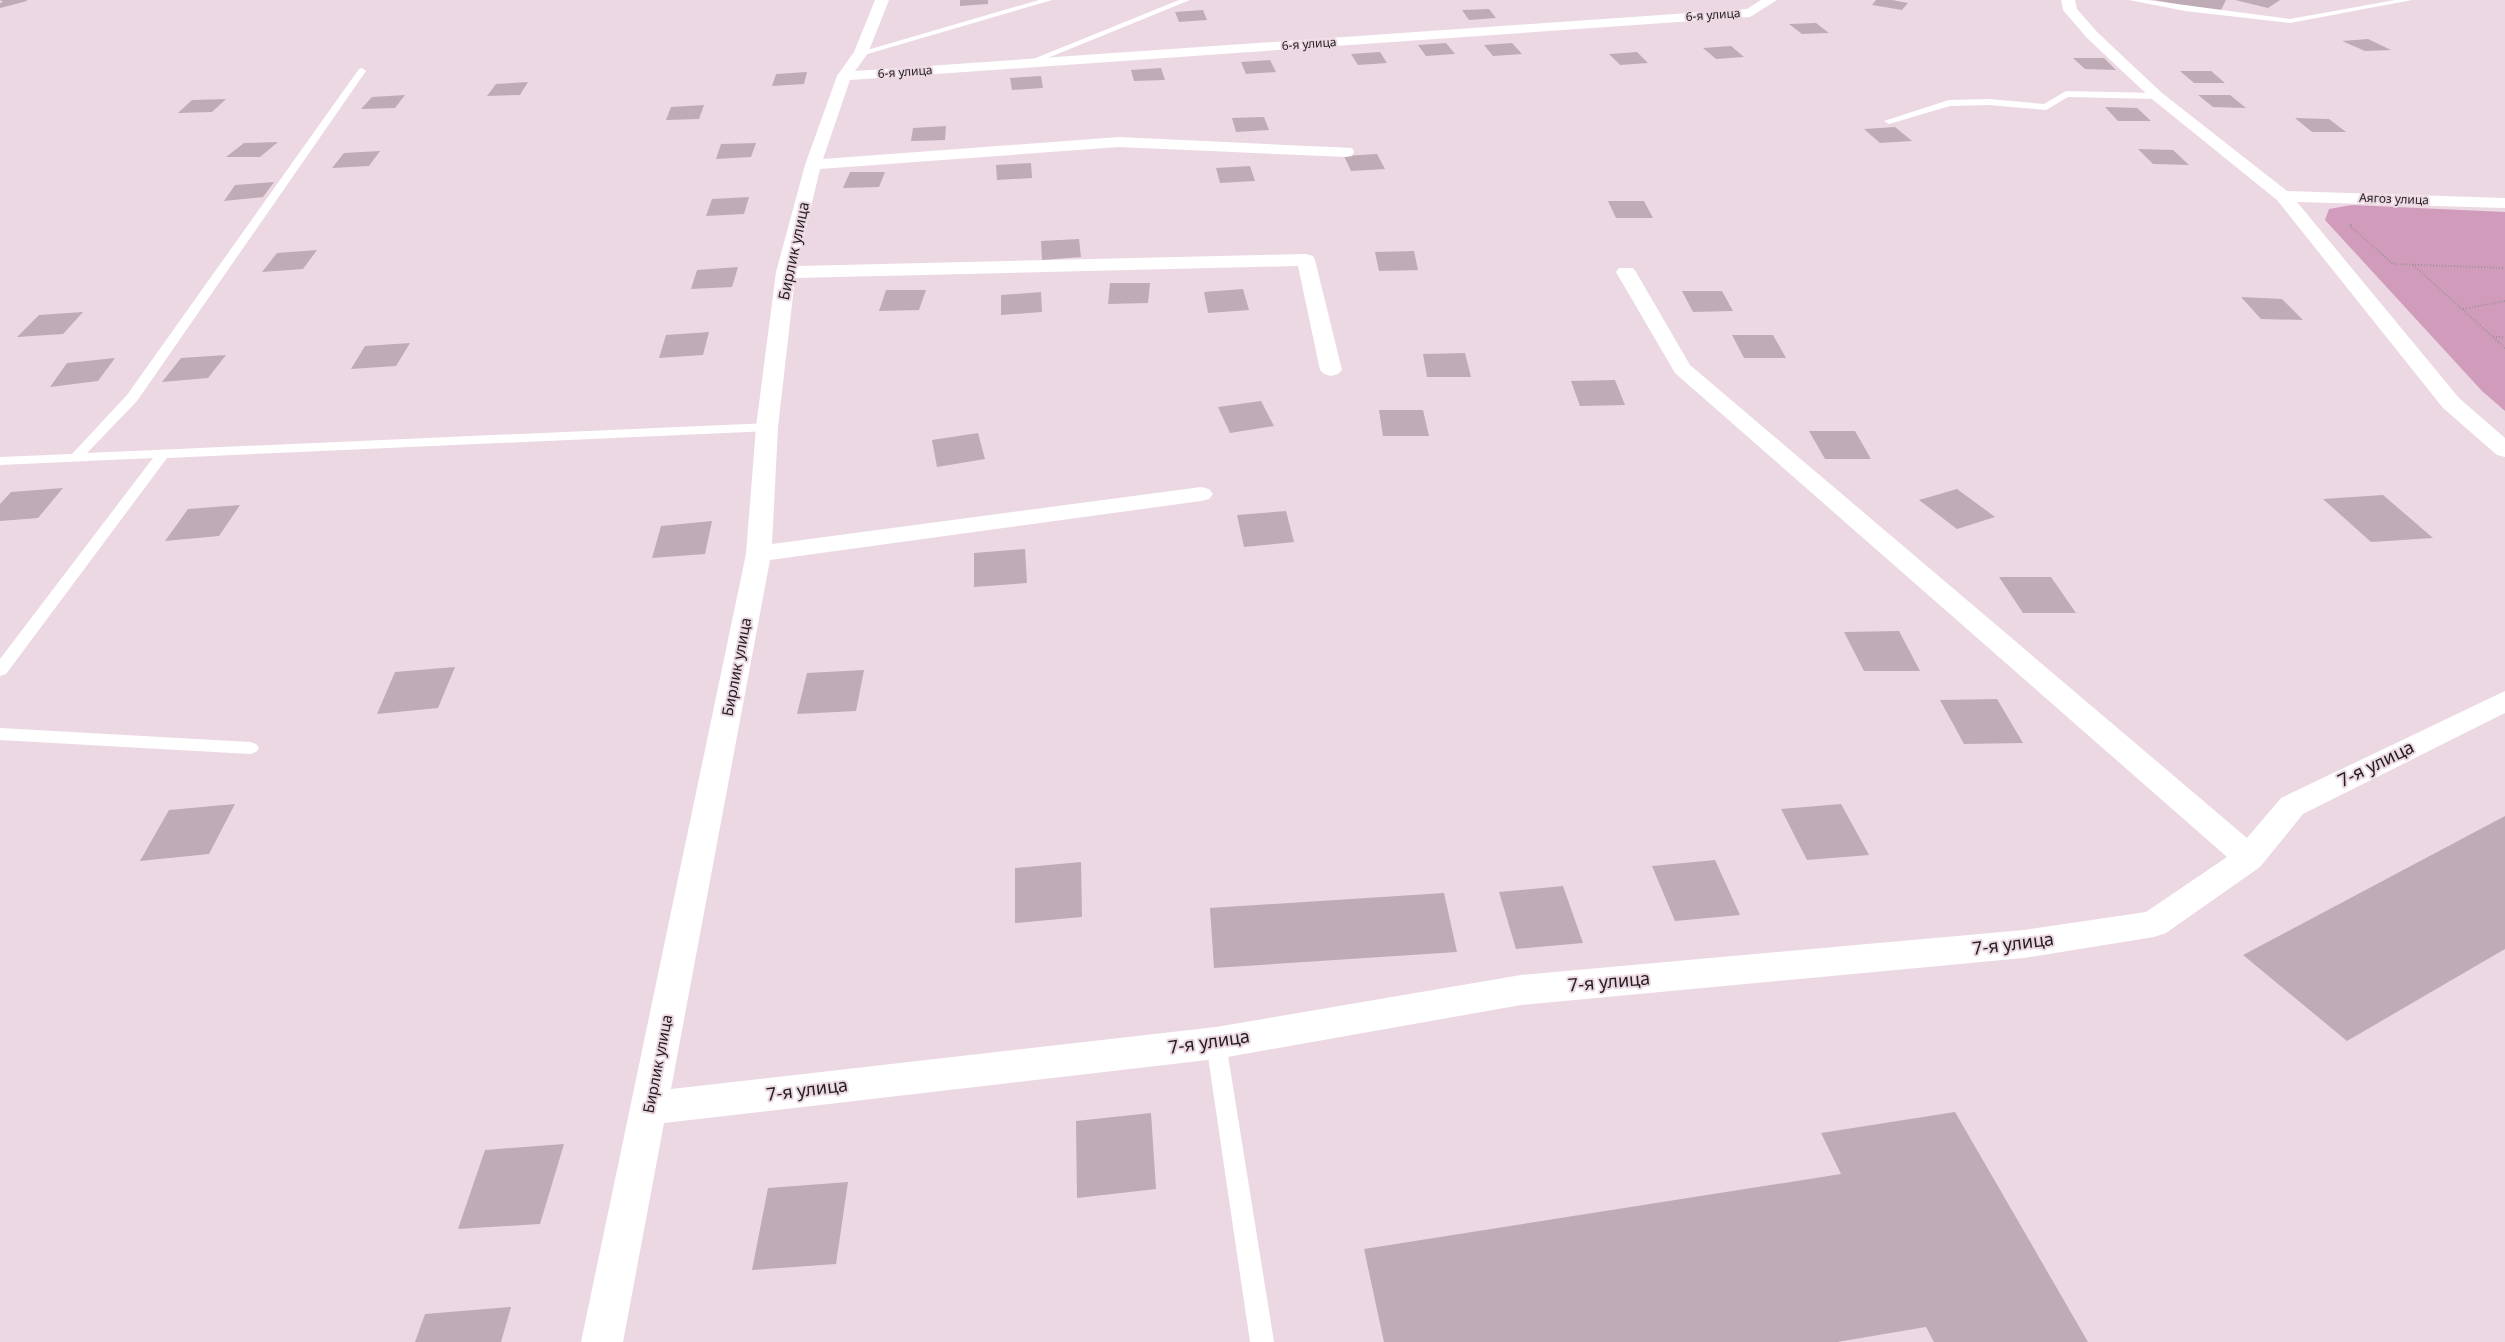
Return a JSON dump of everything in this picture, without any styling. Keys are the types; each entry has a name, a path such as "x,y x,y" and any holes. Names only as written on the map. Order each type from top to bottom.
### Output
{"street":[{"name":"Бирлик улица","path":"602,1342 650,1108 758,554 767,427 786,272 813,165 844,76 861,53 882,0"},
{"name":"6-я улица","path":"844,76 1750,13 1770,0"},
{"path":"2068,0 2070,10 2092,35 2157,96 2283,196 2451,403 2505,450"},
{"path":"813,165 1119,142 1346,152"},
{"name":"Аягоз улица","path":"2283,196 2505,203"},
{"path":"786,272 1306,260 1331,370"},
{"path":"1626,272 1682,369 2249,858"},
{"path":"758,554 1201,494"},
{"name":"7-я улица","path":"650,1108 1216,1043 1521,990 2024,944 2154,924 2249,858 2292,806 2505,701"}],"lane":[{"path":"861,53 1048,0"},
{"path":"1025,64 1186,0"},
{"path":"2133,0 2185,9 2290,21 2408,0"},
{"path":"75,458 132,398 362,71"},
{"path":"1889,121 1949,103 1989,102 2046,106 2066,94 2157,96"},
{"path":"0,460 767,427"},
{"path":"0,670 164,454"},
{"path":"0,734 250,748"},
{"path":"1216,1043 1262,1342"}],"path":[{"path":"2359,225 2349,225 2393,264 2505,268"},
{"path":"2413,264 2505,348"},
{"path":"2462,310 2505,300"},
{"path":"2493,337 2505,337"}],"shaded area":[{"path":"2352,205 2505,212 2505,411 2482,391 2325,220 2329,209"}],"building":[{"path":"0,0 27,1 0,8 0,3 3,2"},
{"path":"960,0 988,0 988,4 960,6"},
{"path":"1876,0 1908,3 1902,10 1872,5"},
{"path":"2154,0 2226,0 2220,12"},
{"path":"2235,0 2280,0 2268,8"},
{"path":"1489,9 1496,18 1469,20 1462,10"},
{"path":"1203,10 1207,20 1179,22 1175,12"},
{"path":"1816,23 1829,33 1802,34 1789,24"},
{"path":"2368,39 2391,50 2365,51 2342,41"},
{"path":"1446,43 1455,54 1426,56 1418,45"},
{"path":"1512,43 1522,54 1493,56 1484,45"},
{"path":"1731,46 1744,57 1716,59 1703,48"},
{"path":"1380,52 1387,63 1358,65 1351,54"},
{"path":"1637,52 1648,63 1620,65 1609,54"},
{"path":"2073,58 2104,58 2116,70 2085,69"},
{"path":"1270,60 1276,72 1246,74 1241,62"},
{"path":"1161,68 1165,80 1134,81 1131,70"},
{"path":"2180,71 2211,71 2225,83 2194,83"},
{"path":"807,72 804,84 772,86 776,74"},
{"path":"1041,76 1043,88 1012,90 1010,78"},
{"path":"528,82 520,95 487,96 496,84"},
{"path":"405,95 395,108 361,109 372,97"},
{"path":"2198,95 2230,95 2246,108 2213,107"},
{"path":"226,99 212,112 178,113 192,100"},
{"path":"704,105 699,119 666,120 671,107"},
{"path":"2105,107 2137,108 2151,121 2118,121"},
{"path":"1264,117 1269,130 1236,132 1232,118"},
{"path":"2295,118 2329,119 2346,132 2312,132"},
{"path":"946,126 945,140 911,141 913,128"},
{"path":"1895,127 1912,141 1880,143 1864,129"},
{"path":"278,142 260,157 226,157 244,143"},
{"path":"756,143 751,157 716,159 721,144"},
{"path":"2138,149 2173,150 2189,165 2153,164"},
{"path":"380,151 369,166 332,168 344,153"},
{"path":"1377,154 1385,169 1351,171 1344,156"},
{"path":"1031,163 1032,178 997,180 996,165"},
{"path":"1250,166 1255,181 1220,183 1216,168"},
{"path":"850,172 885,172 879,187 843,188"},
{"path":"274,182 263,197 224,201 235,185"},
{"path":"749,197 744,214 706,216 712,199"},
{"path":"1608,201 1644,201 1653,218 1616,218"},
{"path":"1079,239 1081,257 1042,260 1041,241"},
{"path":"317,250 303,269 262,272 277,253"},
{"path":"1414,251 1418,270 1379,271 1375,252"},
{"path":"738,267 732,287 691,289 697,270"},
{"path":"1110,283 1150,283 1148,303 1108,304"},
{"path":"1243,289 1249,310 1208,313 1204,292"},
{"path":"886,290 926,290 919,310 879,311"},
{"path":"1682,291 1722,291 1733,311 1693,312"},
{"path":"1041,292 1042,312 1001,315 1001,295"},
{"path":"2241,297 2282,299 2303,320 2261,319"},
{"path":"83,312 63,334 17,337 39,315"},
{"path":"709,332 703,355 659,358 666,335"},
{"path":"1732,335 1773,335 1786,358 1744,358"},
{"path":"410,343 396,366 351,369 365,346"},
{"path":"1465,353 1471,377 1427,377 1423,354"},
{"path":"226,355 208,378 162,382 181,358"},
{"path":"115,358 98,381 50,387 67,363"},
{"path":"1615,380 1625,405 1580,406 1571,381"},
{"path":"1261,401 1274,426 1230,433 1218,407"},
{"path":"1379,410 1423,410 1429,436 1383,436"},
{"path":"1809,431 1855,431 1871,459 1825,459"},
{"path":"978,433 985,459 937,467 932,440"},
{"path":"63,488 38,518 0,521 0,504 11,492"},
{"path":"1957,489 1995,517 1957,529 1919,500"},
{"path":"2383,495 2433,538 2371,542 2323,499"},
{"path":"240,505 219,536 165,541 188,509"},
{"path":"1286,511 1294,542 1244,547 1237,515"},
{"path":"712,521 705,554 652,558 661,526"},
{"path":"1025,549 1027,583 974,587 974,553"},
{"path":"1999,577 2051,577 2076,613 2023,613"},
{"path":"1899,631 1920,671 1864,671 1844,632"},
{"path":"455,667 438,708 377,714 395,672"},
{"path":"864,670 856,711 797,714 807,673"},
{"path":"1997,699 2023,743 1964,744 1940,700"},
{"path":"235,804 209,854 140,861 169,810"},
{"path":"1841,804 1869,855 1807,860 1781,809"},
{"path":"2505,816 2505,949 2347,1041 2243,955"},
{"path":"1715,860 1740,915 1675,921 1652,866"},
{"path":"1081,862 1082,917 1015,923 1015,868"},
{"path":"1563,886 1583,943 1516,949 1499,892"},
{"path":"1444,893 1457,952 1214,968 1210,908"},
{"path":"1955,1112 2088,1342 1934,1342 1926,1327 1837,1342 1384,1342 1364,1249 1841,1174 1821,1133"},
{"path":"1151,1113 1156,1189 1077,1198 1076,1121"},
{"path":"564,1144 540,1224 458,1229 485,1150"},
{"path":"848,1182 836,1264 752,1270 768,1188"},
{"path":"511,1307 501,1342 415,1342 425,1314"}]}
